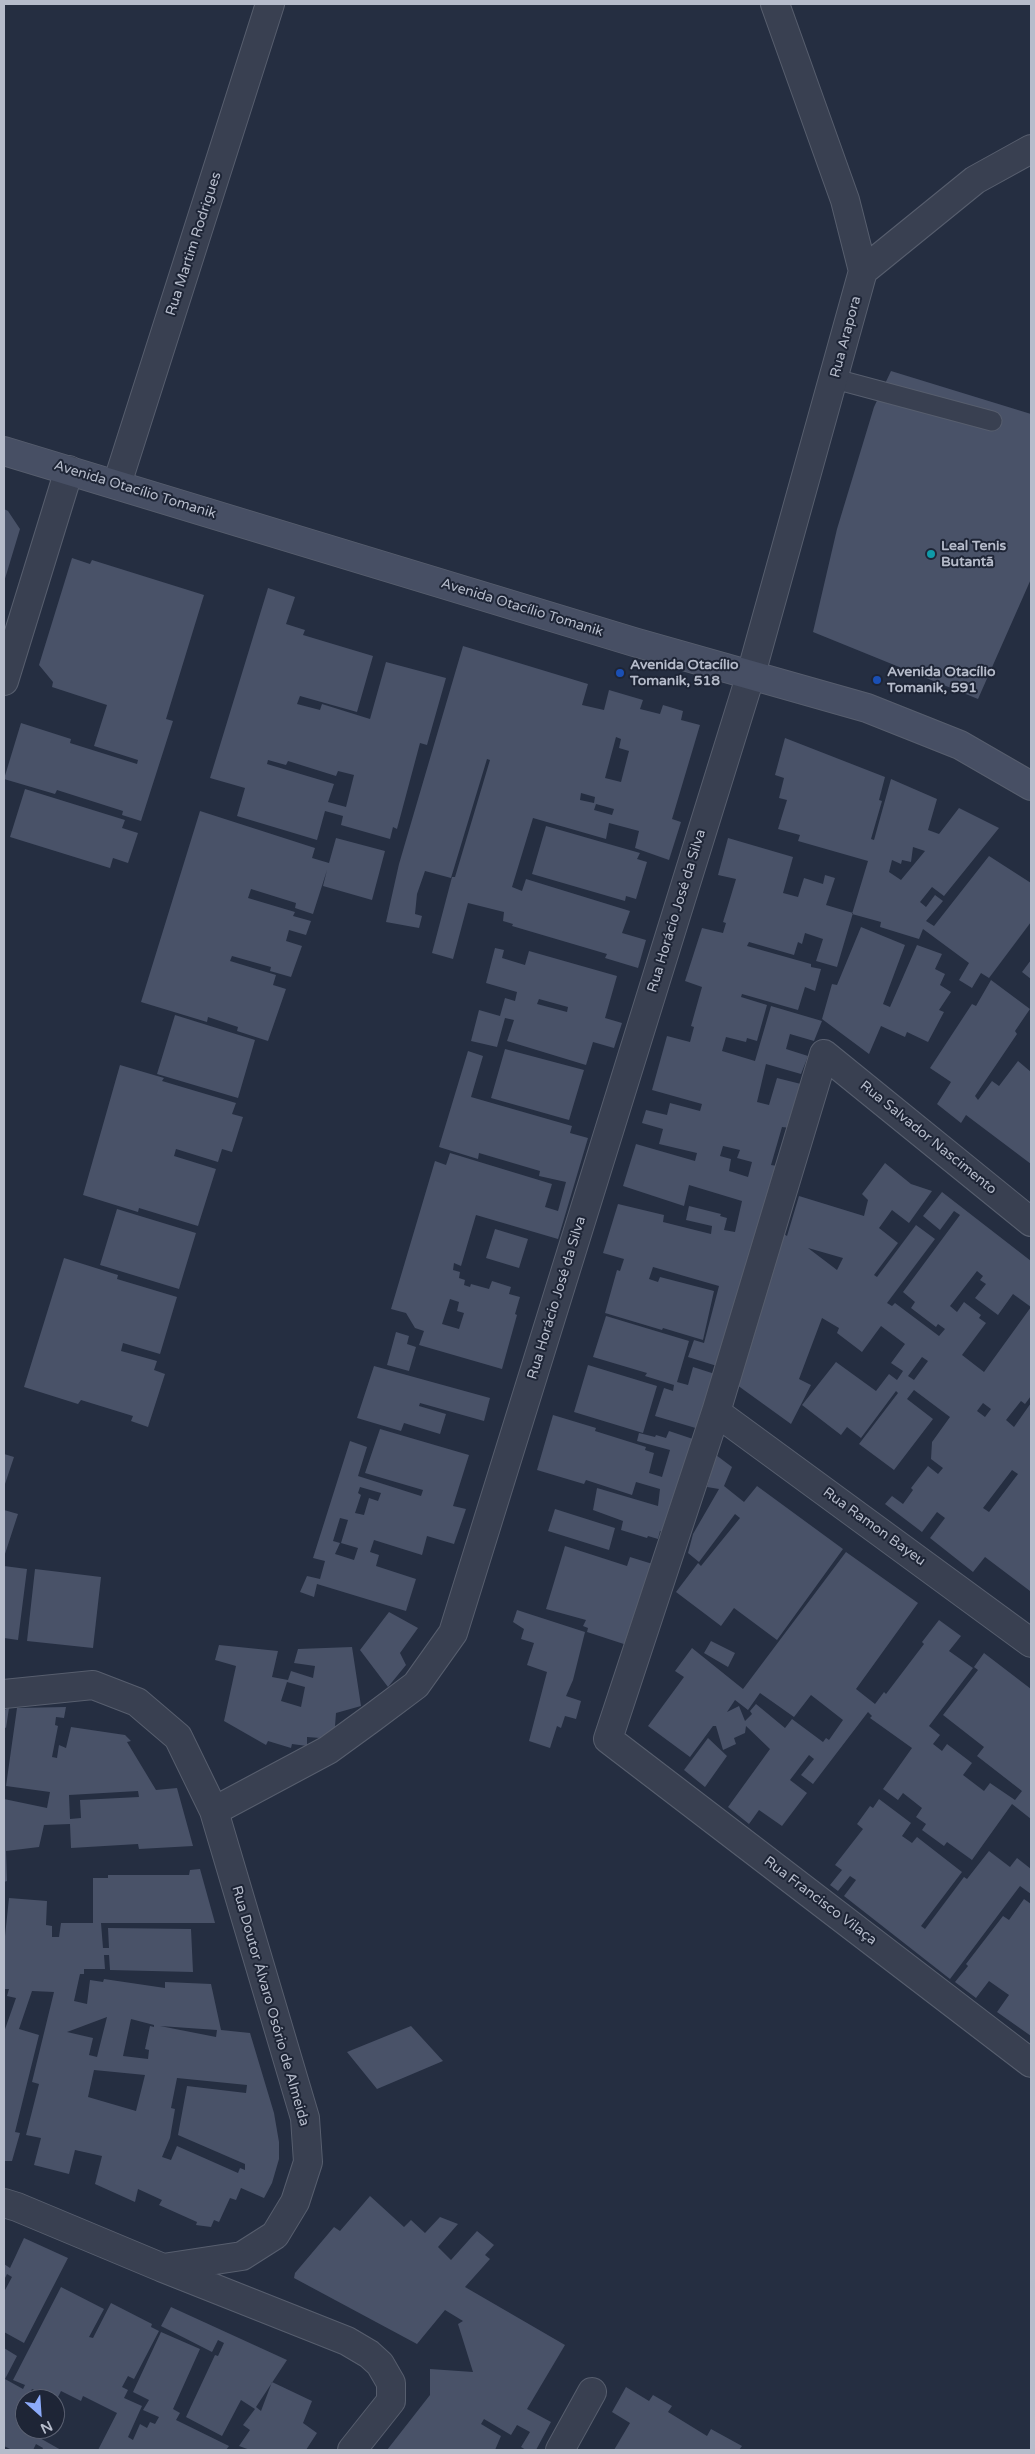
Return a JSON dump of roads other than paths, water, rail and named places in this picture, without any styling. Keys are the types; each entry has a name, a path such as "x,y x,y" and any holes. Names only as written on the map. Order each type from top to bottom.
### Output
{"street":[{"name":"Rua Martim Rodrigues","path":"117,484 270,4"},
{"name":"Rua Arapora","path":"751,674 835,379 863,270 845,200 775,4"},
{"path":"863,270 975,180 1031,149"},
{"name":"Avenida Otacílio Tomanik","path":"4,451 634,642 867,708 960,745 1031,786"},
{"path":"4,681 69,470"},
{"name":"Rua Horácio José da Silva","path":"214,1811 328,1750 372,1718 416,1685 453,1633 751,674"},
{"name":"Rua Salvador Nascimento","path":"716,1412 824,1054 1031,1222"},
{"name":"Rua Ramon Bayeu","path":"716,1412 1031,1642"},
{"name":"Rua Francisco Vilaça","path":"716,1412 608,1739 1031,2063"},
{"name":"Rua Doutor Álvaro Osório de Almeida","path":"4,1694 93,1685 138,1702 178,1737 214,1811 305,2118 308,2162 294,2202 275,2234 242,2256 162,2268"},
{"path":"4,2203 18,2206 162,2268 347,2341 369,2354 380,2364 391,2383 392,2401 352,2450"},
{"path":"560,2450 592,2392"}],"lane":[{"path":"835,379 992,421"}],"place":[{"name":"Leal Tenis Butantã","path":"931,554"},
{"name":"Avenida Otacílio Tomanik, 518","path":"620,673"},
{"name":"Avenida Otacílio Tomanik, 591","path":"877,680"}]}
